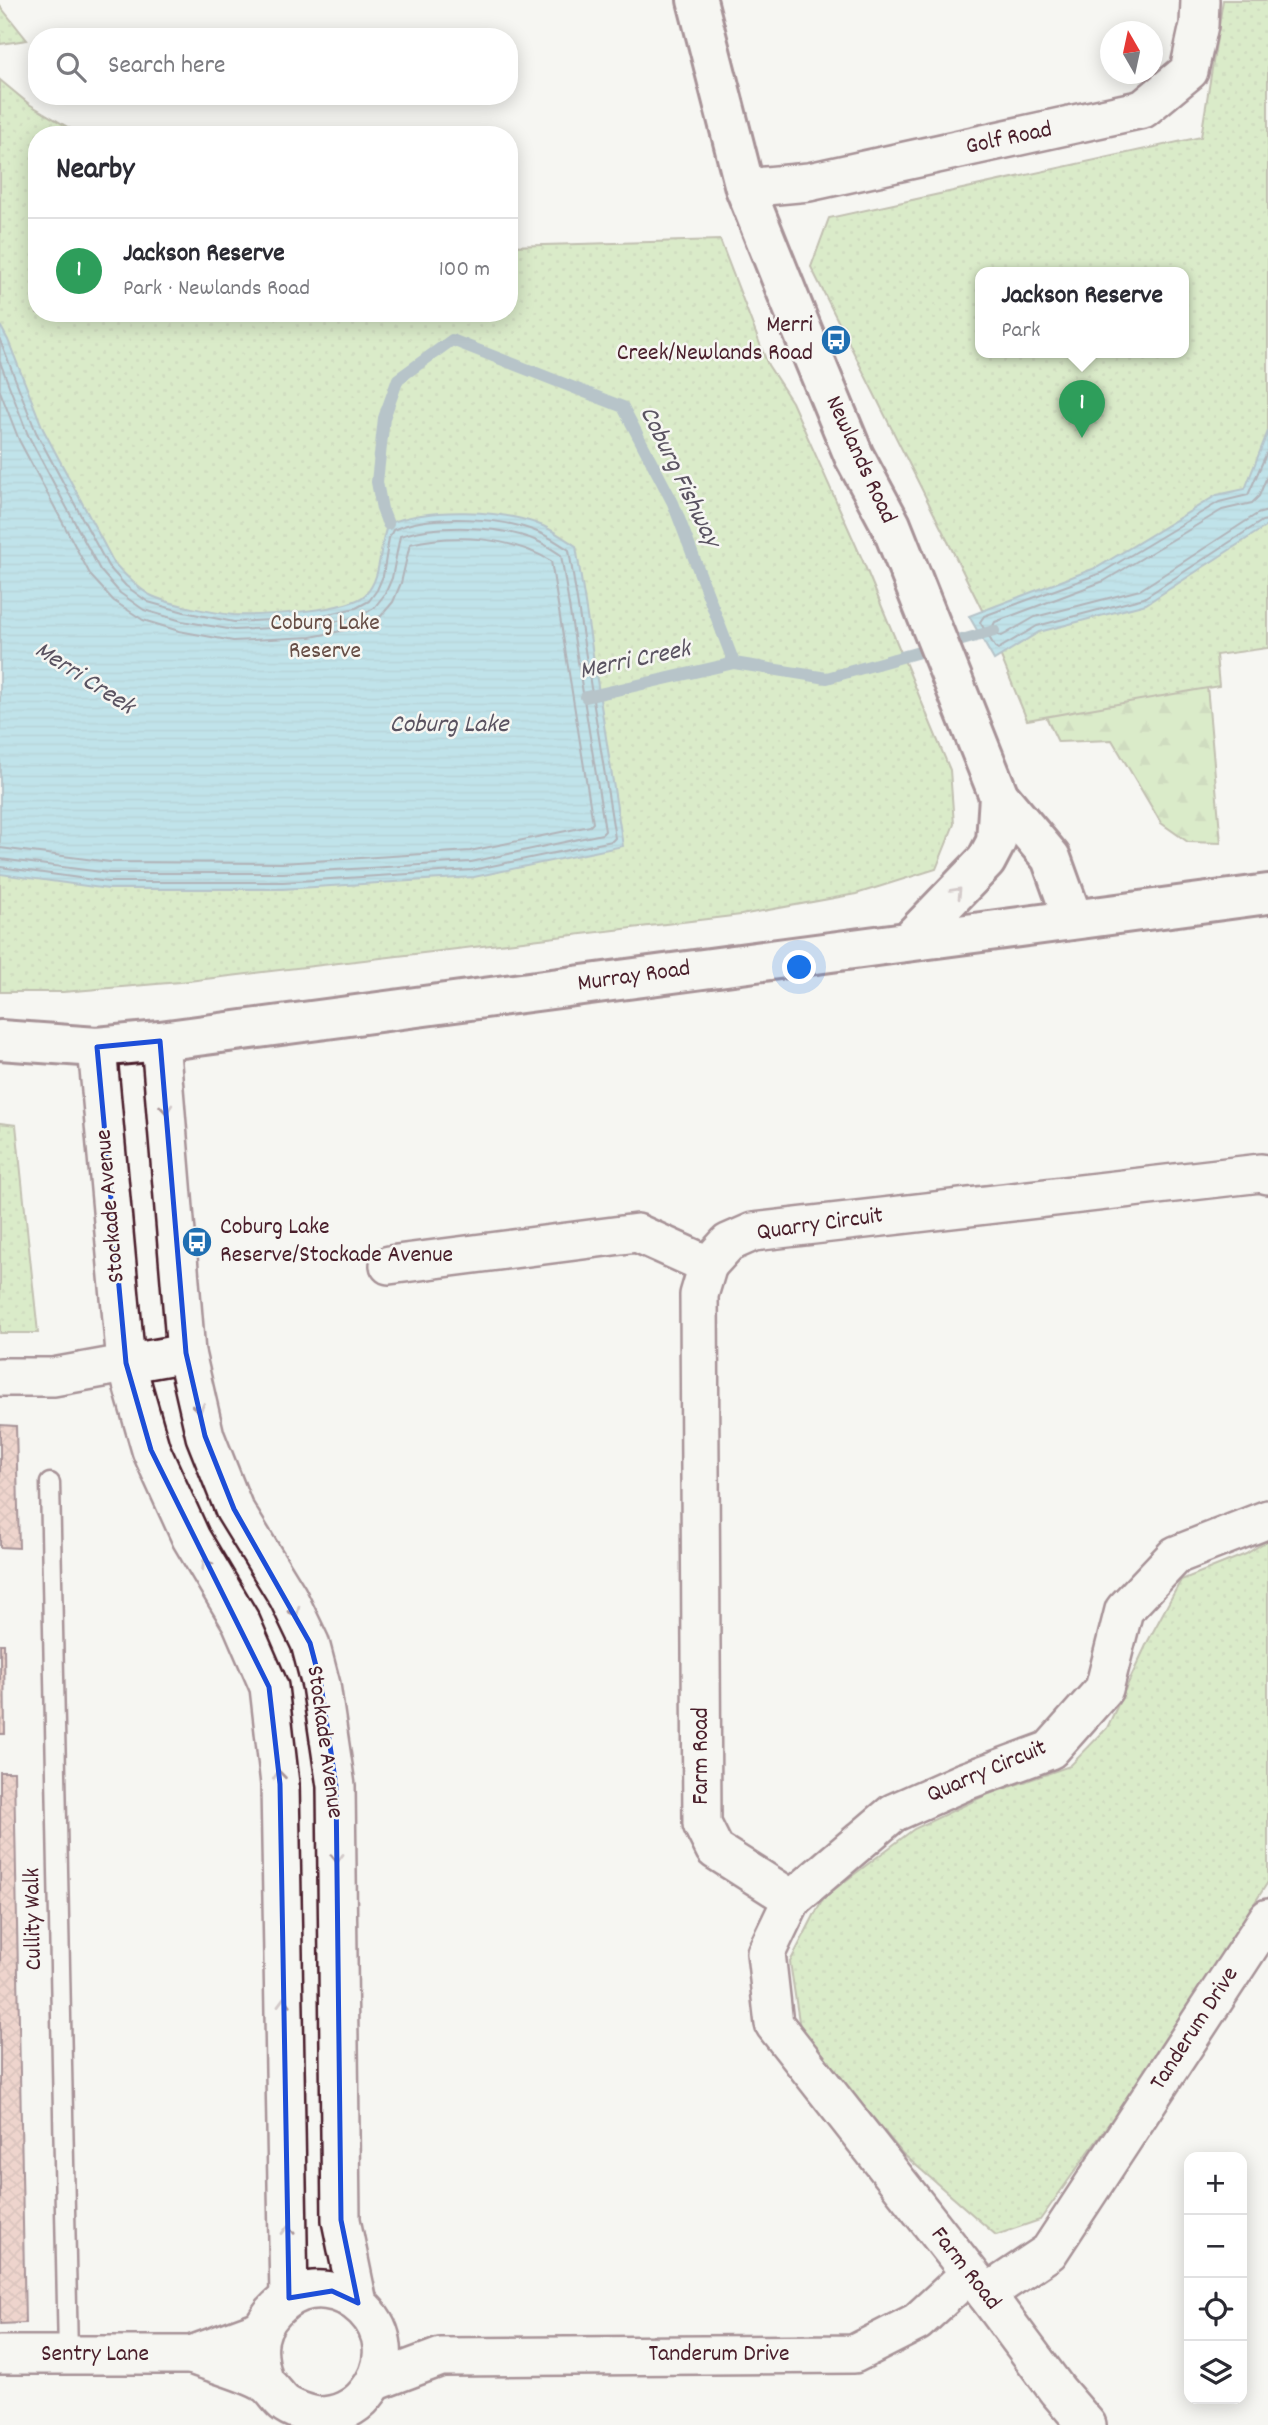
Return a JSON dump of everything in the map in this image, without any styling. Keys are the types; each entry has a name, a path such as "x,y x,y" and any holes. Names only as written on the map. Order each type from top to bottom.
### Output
{"main road":[{"name":"Newlands Road","path":"696,0 745,188 854,456 891,525 995,785 1051,858 1073,919"},
{"name":"Newlands Road","path":"909,941 986,862 996,842 995,785"},
{"name":"Murray Road","path":"0,1040 97,1047 160,1041 1268,894"}],"street":[{"name":"Golf Road","path":"745,188 809,183 1143,109 1189,71 1199,25 1199,0"},
{"name":"Stockade Avenue","path":"160,1041 186,1353 205,1436 234,1509 288,1597 310,1643 321,1685 335,1786 341,2220 367,2314"},
{"name":"Stockade Avenue","path":"97,1047 126,1363 151,1450 191,1538 242,1622 269,1687 280,1784 289,2298"},
{"name":"Quarry Circuit","path":"708,1265 728,1243 753,1232 1261,1172 1268,1175"},
{"path":"389,1265 637,1233 708,1265"},
{"name":"Farm Road","path":"708,1265 699,1295 702,1824 715,1850 792,1899 766,1953 774,2024 978,2284 1056,2390 1087,2425"},
{"path":"0,1377 53,1377 186,1353"},
{"name":"Quarry Circuit","path":"792,1899 893,1813 963,1782 1050,1750 1104,1689 1125,1610 1176,1555 1268,1519"},
{"name":"Tanderum Drive","path":"363,2403 441,2357 855,2354 918,2322 978,2284 1049,2252 1268,1918"},
{"path":"310,2291 332,2291 367,2314 383,2345 382,2366 363,2403 339,2413 318,2416 280,2405 258,2362 259,2340 262,2329 274,2310 289,2298 310,2291"},
{"name":"Tanderum Drive","path":"367,2314 441,2357"},
{"name":"Sentry Lane","path":"0,2355 191,2355 262,2329"},
{"name":"Sentry Lane","path":"191,2355 280,2405"}],"lane":[{"name":"Cullity Walk","path":"50,1483 68,2355"}],"highlighted area":[{"path":"160,1041 186,1353 205,1436 234,1509 310,1643 321,1685 336,1786 341,2220 358,2303 332,2291 289,2298 280,1784 269,1687 151,1450 126,1363 97,1047"}],"green space":[{"path":"1223,0 1268,0 1268,648 1216,655 1219,686 1027,720 982,610 811,267 829,218 1201,137"},
{"path":"0,6 27,40 0,44"},
{"name":"Coburg Lake Reserve","path":"0,80 28,105 66,126 28,126 28,322 518,322 518,246 720,240 768,365 792,402 862,559 950,770 954,824 936,869 856,894 741,915 180,982 63,992 0,992"},
{"path":"1204,652 1221,843 1188,842 1161,823 1112,740 1058,742 1026,675"},
{"path":"0,1123 16,1125 38,1333 0,1333"},
{"path":"1268,1540 1268,1882 1147,2070 1040,2220 996,2235 902,2153 800,2028 790,1962 823,1898 914,1829 986,1795 1070,1766 1107,1728 1148,1641 1181,1580 1246,1554"}],"water":[{"name":"Coburg Lake","path":"0,325 43,429 114,563 150,595 191,608 234,615 262,615 341,605 365,595 371,588 378,571 388,524 423,515 465,512 507,516 543,526 576,546 623,846 474,877 283,889 108,889 0,874"},
{"path":"1268,431 1268,525 1146,604 1039,632 994,660 969,616 1098,567 1217,495 1245,489"}],"building":[{"path":"0,1425 16,1426 19,1548 0,1547"},
{"path":"0,1644 4,1644 5,1734 0,1734"},
{"path":"0,1772 14,1772 25,2323 0,2324"}],"waterway":[{"name":"Coburg Fishway","path":"388,524 377,482 384,418 398,379 452,340 623,407 673,503 734,663"},
{"name":"Merri Creek","path":"586,697 734,663 827,678 994,631"}],"place":[{"name":"Merri Creek/Newlands Road","path":"836,340"},
{"name":"Jackson Reserve","path":"1082,438"},
{"name":"Coburg Lake Reserve/Stockade Avenue","path":"197,1242"}]}
